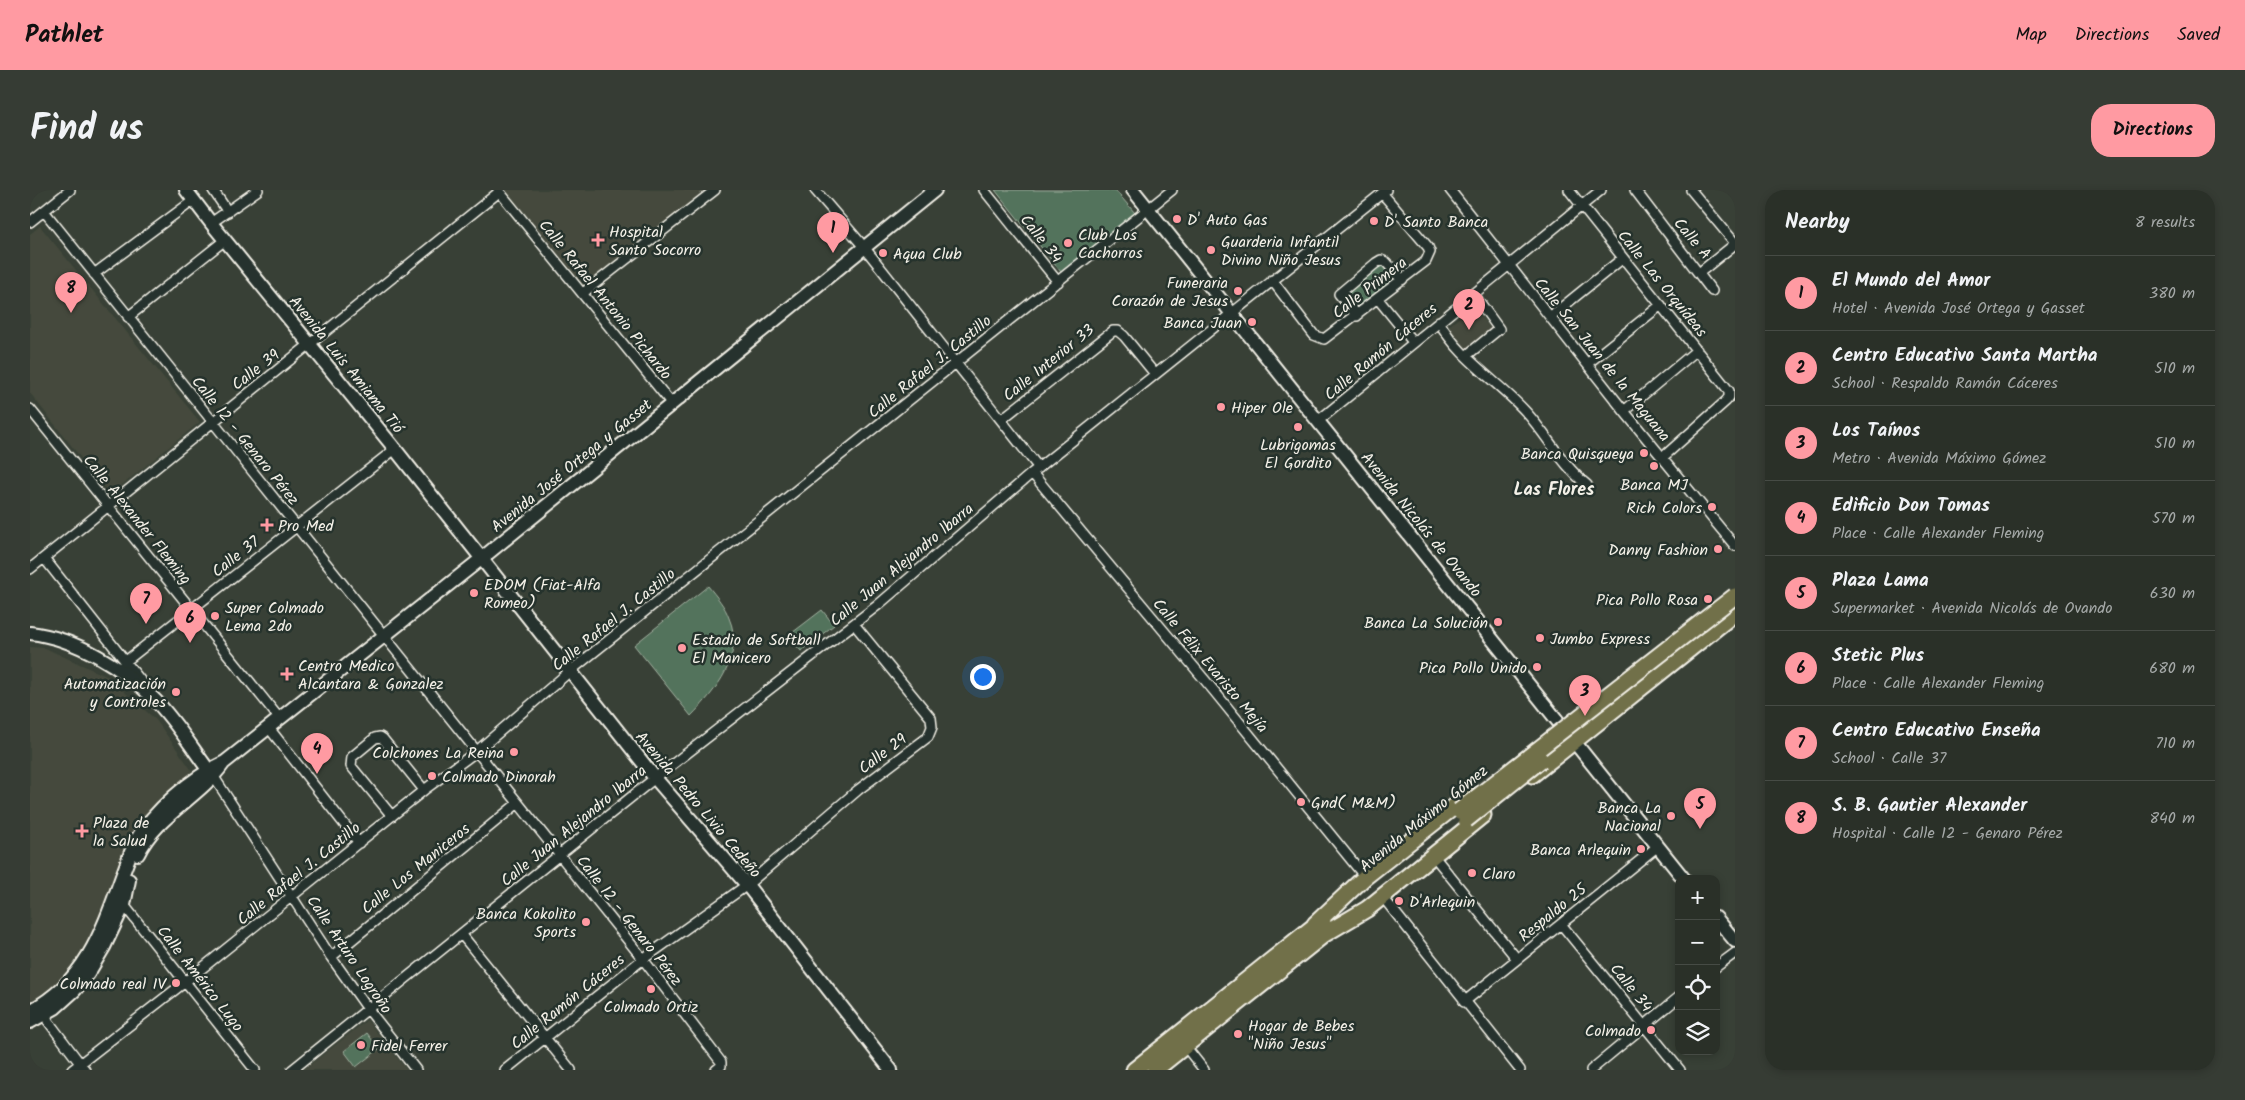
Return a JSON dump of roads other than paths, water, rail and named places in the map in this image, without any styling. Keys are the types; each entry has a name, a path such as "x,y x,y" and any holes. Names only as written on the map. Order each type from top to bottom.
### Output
{"main road":[{"name":"Avenida José Ortega y Gasset","path":"30,1011 55,1008 82,982 104,947 124,905 134,863 145,842 162,821 224,762 481,559 935,190"},
{"name":"Avenida Nicolás de Ovando","path":"1133,190 1563,725 1681,875"},
{"name":"Avenida Luis Amiama Tió","path":"190,195 481,559"},
{"name":"Avenida Pedro Livio Cedeño","path":"481,559 655,778 747,885 891,1070"},
{"path":"1319,930 1365,877 1447,812 1563,725 1735,588"},
{"name":"Avenida Máximo Gómez","path":"1462,815 1735,596"},
{"name":"Avenida Máximo Gómez","path":"1155,1070 1319,930 1370,883 1735,607"},
{"path":"1319,930 1367,909 1735,612"},
{"path":"30,632 57,639 123,666 156,701 211,774"},
{"name":"Avenida José Ortega y Gasset","path":"30,1022 83,966 98,941 131,853 141,832 159,811 211,774"},
{"path":"1718,920 1735,941"},
{"name":"Avenida Máximo Gómez","path":"1134,1070 1319,930"}],"street":[{"path":"30,222 70,190"},
{"path":"213,190 228,212"},
{"path":"211,223 258,190"},
{"path":"583,293 715,190"},
{"name":"Calle Félix Evaristo Mejía","path":"815,190 864,247 1002,419 1035,470 1365,877"},
{"name":"Calle 34","path":"984,190 1058,282"},
{"name":"Calle Rafael J. Castillo","path":"72,1070 82,1067 424,790 477,751 569,672 1172,190"},
{"name":"Calle San Juan de la Maguana","path":"1450,190 1624,411 1735,546"},
{"name":"Calle Las Orquídeas","path":"1570,190 1729,391 1729,397 1662,458"},
{"name":"Calle Ramón Cáceres","path":"1318,422 1508,264 1601,190"},
{"name":"Calle A","path":"1635,190 1699,273 1735,244"},
{"path":"1691,190 1735,244"},
{"name":"Calle Rafael Antonio Pichardo","path":"499,191 672,404"},
{"name":"Calle 39","path":"30,569 499,191"},
{"name":"Calle Primera","path":"1272,280 1318,338 1324,339 1426,261 1430,252 1384,191"},
{"name":"Calle Juan Alejandro lbarra","path":"292,1070 655,778 854,624 1035,470 1384,191"},
{"path":"94,274 190,195"},
{"name":"Calle 12 - Genaro Pérez","path":"44,211 643,958 719,1067"},
{"path":"128,317 225,240"},
{"path":"1550,317 1623,258"},
{"path":"1356,316 1339,294 1376,263 1380,260 1386,262 1402,280"},
{"path":"1699,273 1712,291"},
{"path":"1466,356 1499,329 1474,293"},
{"path":"1378,298 1413,342"},
{"path":"1587,364 1661,305"},
{"path":"1439,321 1466,356 1526,412 1565,465 1587,485"},
{"name":"Calle Interior 33","path":"1002,419 1113,331 1118,331 1124,336 1155,374"},
{"path":"1624,411 1697,350"},
{"name":"Calle Alexander Fleming","path":"30,409 279,718"},
{"name":"Calle 37","path":"123,666 394,449"},
{"path":"44,558 123,666"},
{"name":"Calle 29","path":"747,885 858,790 928,737 932,727 930,718 854,624"},
{"path":"269,728 359,843"},
{"path":"392,816 351,766 352,757 375,738 380,737 383,739 424,790"},
{"name":"Calle Arturo Logroño","path":"211,774 293,896 331,957 368,1009 416,1070"},
{"name":"Calle Los Maniceros","path":"331,957 518,803"},
{"name":"Respaldo 25","path":"1464,1002 1658,846"},
{"path":"1433,855 1517,960"},
{"path":"121,882 124,905"},
{"name":"Calle Ramón Cáceres","path":"505,1070 643,958 747,885"},
{"path":"1382,896 1464,1002 1520,1070"},
{"name":"Calle Américo Lugo","path":"124,905 254,1070"},
{"name":"Calle 34","path":"1561,924 1680,1070"},
{"path":"462,935 571,1070"},
{"path":"1719,965 1735,953"},
{"path":"1591,1070 1675,1000"},
{"path":"44,1009 82,1067"},
{"path":"1184,1046 1204,1070"}],"place":[{"name":"D' Auto Gas","path":"1177,219"},
{"name":"D' Santo Banca","path":"1374,221"},
{"name":"Hospital Santo Socorro","path":"598,240"},
{"name":"Club Los Cachorros","path":"1068,243"},
{"name":"Guarderia Infantil Divino Niño Jesus","path":"1211,250"},
{"name":"El Mundo del Amor","path":"833,253"},
{"name":"Aqua Club","path":"883,253"},
{"name":"Funeraria Corazón de Jesus","path":"1238,291"},
{"name":"S. B. Gautier Alexander","path":"71,313"},
{"name":"Banca Juan","path":"1252,322"},
{"name":"Centro Educativo Santa Martha","path":"1469,330"},
{"name":"Hiper Ole","path":"1221,407"},
{"name":"Lubrigomas El Gordito","path":"1298,427"},
{"name":"Banca Quisqueya","path":"1644,453"},
{"name":"Banca MJ","path":"1654,466"},
{"name":"Rich Colors","path":"1712,507"},
{"name":"Pro Med","path":"267,525"},
{"name":"Danny Fashion","path":"1718,549"},
{"name":"EDOM (Fiat-Alfa Romeo)","path":"474,593"},
{"name":"Pica Pollo Rosa","path":"1708,599"},
{"name":"Super Colmado Lema 2do","path":"215,616"},
{"name":"Banca La Solución","path":"1498,622"},
{"name":"Centro Educativo Enseña","path":"146,624"},
{"name":"Jumbo Express","path":"1540,638"},
{"name":"Stetic Plus","path":"190,643"},
{"name":"Estadio de Softball El Manicero","path":"682,648"},
{"name":"Pica Pollo Unido","path":"1537,667"},
{"name":"Centro Medico Alcantara & Gonzalez","path":"287,674"},
{"name":"Automatización y Controles","path":"176,692"},
{"name":"Los Taínos","path":"1585,716"},
{"name":"Colchones La Reina","path":"514,752"},
{"name":"Edificio Don Tomas","path":"317,774"},
{"name":"Colmado Dinorah","path":"432,776"},
{"name":"Gnd( M&M)","path":"1301,802"},
{"name":"Banca La Nacional","path":"1671,816"},
{"name":"Plaza Lama","path":"1700,829"},
{"name":"Plaza de la Salud","path":"82,831"},
{"name":"Banca Arlequin","path":"1641,849"},
{"name":"Claro","path":"1472,873"},
{"name":"D'Arlequin","path":"1399,901"},
{"name":"Banca Kokolito Sports","path":"586,922"},
{"name":"Colmado real IV","path":"176,983"},
{"name":"Colmado Ortiz","path":"651,989"},
{"name":"Colmado","path":"1651,1030"},
{"name":"Hogar de Bebes \"Niño Jesus\"","path":"1238,1034"},
{"name":"Fidel Ferrer","path":"361,1045"}],"district":[{"name":"Las Flores","path":"1554,489"}]}
